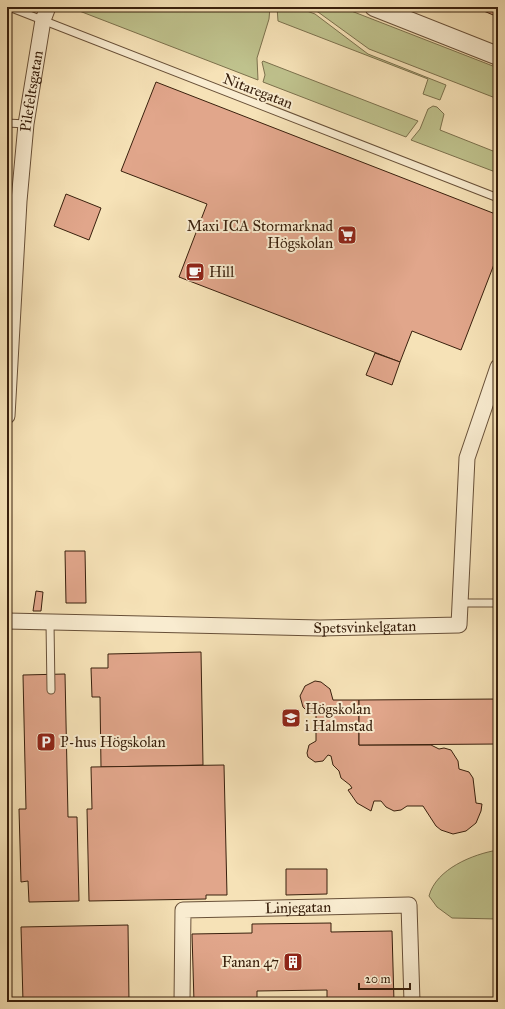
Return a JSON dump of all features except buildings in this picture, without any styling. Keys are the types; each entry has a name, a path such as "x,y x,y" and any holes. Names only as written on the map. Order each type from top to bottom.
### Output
{"street":[{"path":"374,7 498,56"},
{"name":"Pilefeltsgatan","path":"7,416 10,302 26,124 46,14"},
{"name":"Spetsvinkelgatan","path":"7,621 320,628 459,625 468,458 498,367"},
{"name":"Linjegatan","path":"182,1002 183,910 409,906 412,1002"}],"lane":[{"name":"Nitaregatan","path":"8,7 46,14 498,198"},
{"path":"7,123 26,124"},
{"path":"460,603 498,603"},
{"path":"50,623 51,690"}],"green space":[{"path":"69,7 270,7 269,19 257,58 258,80"},
{"path":"277,7 296,7 315,14 368,54 446,85 440,100 423,94 428,79 278,21"},
{"path":"306,7 341,7 498,68 498,99 369,49 318,12"},
{"path":"263,61 418,121 406,137 263,82 265,75"},
{"path":"433,106 437,107 444,114 440,130 498,153 498,173 411,140 420,129 428,109"},
{"path":"498,850 498,919 452,918 437,907 429,896 433,886 439,878 457,864 467,859"}],"place":[{"name":"Maxi ICA Stormarknad Högskolan","path":"347,235"},
{"name":"Hill","path":"195,272"},
{"name":"Högskolan i Halmstad","path":"291,718"},
{"name":"P-hus Högskolan","path":"46,742"},
{"name":"Fanan 47","path":"293,962"}]}
